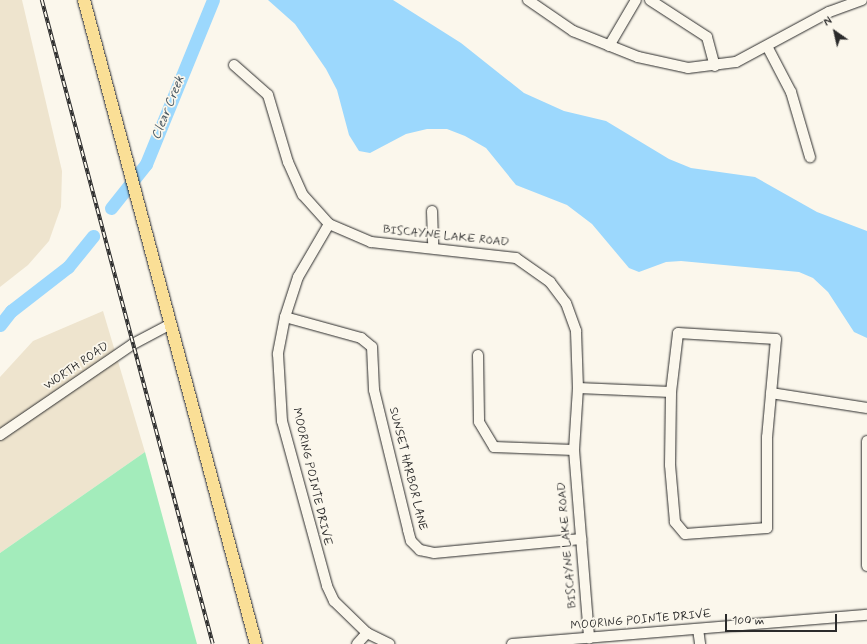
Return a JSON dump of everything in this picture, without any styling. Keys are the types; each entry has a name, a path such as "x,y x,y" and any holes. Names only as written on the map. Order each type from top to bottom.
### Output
{"main road":[{"path":"84,0 256,644"}],"street":[{"path":"528,0 573,31 609,46 664,64 688,68 716,66 768,48 829,12 862,0"},
{"path":"609,46 636,0"},
{"path":"650,0 707,37 716,66"},
{"path":"768,48 791,92 810,157"},
{"name":"BISCAYNE LAKE ROAD","path":"234,65 268,95 288,162 300,188 313,209 329,224 371,242 432,246 516,258 550,282 566,303 576,331 578,388 574,450 589,638"},
{"path":"432,211 432,246"},
{"name":"MOORING POINTE DRIVE","path":"329,224 298,277 285,317 278,367 282,421 320,568 334,601 366,633 390,644"},
{"name":"SUNSET HARBOR LANE","path":"285,317 361,338 372,347 374,390 411,541 420,550 434,553 581,539"},
{"name":"WORTH ROAD","path":"0,435 133,344 171,324"},
{"path":"678,333 776,339 767,436 767,528 686,534 679,530 675,522 670,465 671,392 678,333"},
{"path":"478,355 479,422 494,447 574,450"},
{"path":"578,388 671,392"},
{"path":"771,393 867,408"},
{"path":"867,441 867,566"},
{"name":"MOORING POINTE DRIVE","path":"512,644 867,615"},
{"path":"698,629 700,644"},
{"path":"357,644 366,633"}],"shaded area":[{"path":"0,0 22,0 62,171 61,207 49,241 28,265 0,287"},
{"path":"103,311 145,452 0,553 0,377 33,341"}],"green space":[{"path":"145,452 197,644 0,644 0,553"}],"water":[{"path":"268,0 393,0 461,43 524,93 564,111 606,121 669,159 691,168 755,177 817,212 867,231 867,338 854,332 828,292 813,278 799,272 681,261 666,262 639,272 629,268 592,224 567,205 516,185 486,148 465,136 447,129 427,129 406,134 370,153 359,151 349,135 337,90 326,69 295,24"}],"waterway":[{"name":"Clear Creek","path":"111,208 146,164 213,0"},
{"name":"Clear Creek","path":"0,325 11,311 68,267 93,236"}],"railway":[{"path":"42,0 213,644"}]}
